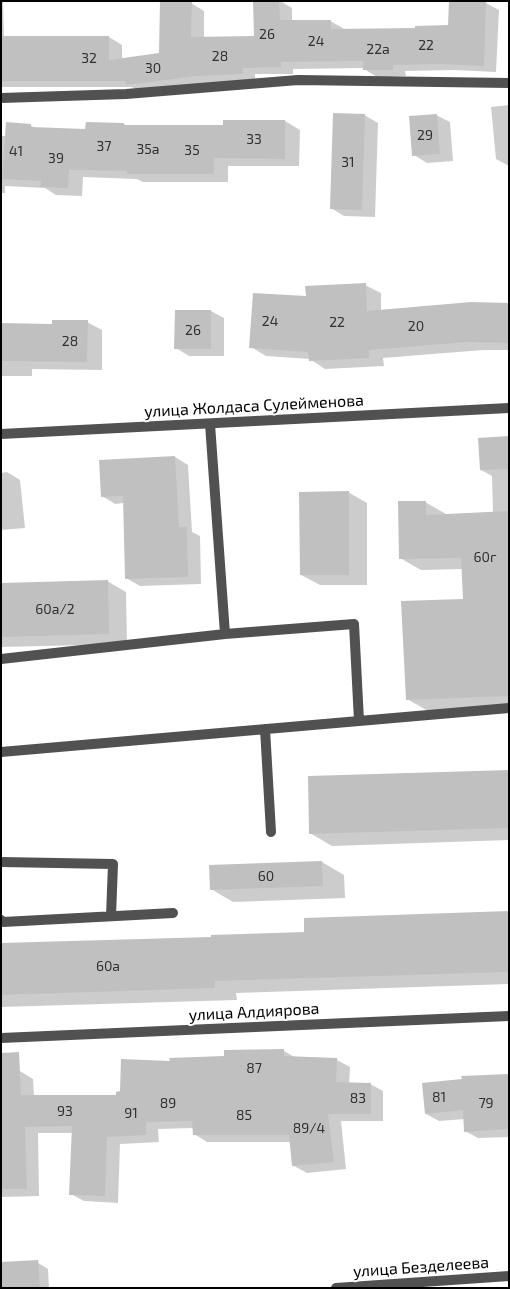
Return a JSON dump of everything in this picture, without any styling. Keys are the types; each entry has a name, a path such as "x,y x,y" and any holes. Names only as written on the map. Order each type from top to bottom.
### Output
{"street":[{"path":"1,98 126,94 298,80 509,83"},
{"name":"улица Жолдаса Сулейменова","path":"1,434 509,408"},
{"path":"210,424 225,634"},
{"path":"1,659 225,634 354,624 359,721"},
{"path":"1,752 509,708"},
{"path":"264,729 272,832"},
{"path":"1,862 113,864 111,916"},
{"path":"1,920 3,922 173,914"},
{"name":"улица Алдиярова","path":"1,1038 509,1016"},
{"name":"улица Безделеева","path":"336,1288 509,1276"}],"building":[{"path":"160,1 192,1 191,37 254,36 253,1 279,1 280,20 331,20 331,29 415,28 415,26 448,25 449,1 486,1 484,66 440,64 393,65 393,70 363,70 363,61 281,62 281,67 243,68 243,74 197,76 126,85 125,81 1,81 1,36 109,36 109,60 159,53"},
{"path":"333,113 365,114 362,210 330,209"},
{"path":"437,114 440,154 412,156 409,116"},
{"path":"223,120 285,120 285,159 214,158 214,174 127,174 127,171 69,170 68,188 40,187 41,181 2,179 6,122 31,124 31,127 85,129 86,122 124,123 124,125 223,125"},
{"path":"366,283 367,311 471,302 509,303 509,343 467,342 369,350 369,358 309,361 308,352 249,348 253,293 306,296 305,286"},
{"path":"175,310 211,310 211,349 174,349"},
{"path":"52,320 88,320 87,362 1,361 1,323 52,324"},
{"path":"509,436 509,469 480,470 478,438"},
{"path":"175,456 179,527 187,527 188,577 125,579 123,496 101,497 99,460"},
{"path":"349,491 349,575 300,575 299,492"},
{"path":"398,501 426,501 426,515 509,511 509,696 406,700 401,601 463,599 461,558 399,559"},
{"path":"108,580 109,634 1,637 1,583"},
{"path":"509,770 509,828 309,834 308,776"},
{"path":"322,861 323,886 210,890 209,865"},
{"path":"509,911 509,972 215,981 215,988 1,995 1,943 211,937 211,935 304,932 304,918"},
{"path":"284,1049 284,1056 337,1058 336,1082 371,1083 371,1114 328,1114 334,1162 292,1166 289,1135 193,1135 192,1121 146,1122 146,1135 107,1137 105,1196 69,1195 72,1126 25,1127 27,1189 1,1189 1,1053 19,1052 21,1095 116,1095 116,1092 120,1091 121,1059 170,1061 169,1058 224,1056 224,1050"},
{"path":"509,1074 509,1129 464,1132 463,1110 425,1114 422,1083 462,1079 461,1076"},
{"path":"38,1260 40,1288 1,1288 1,1262"}]}
